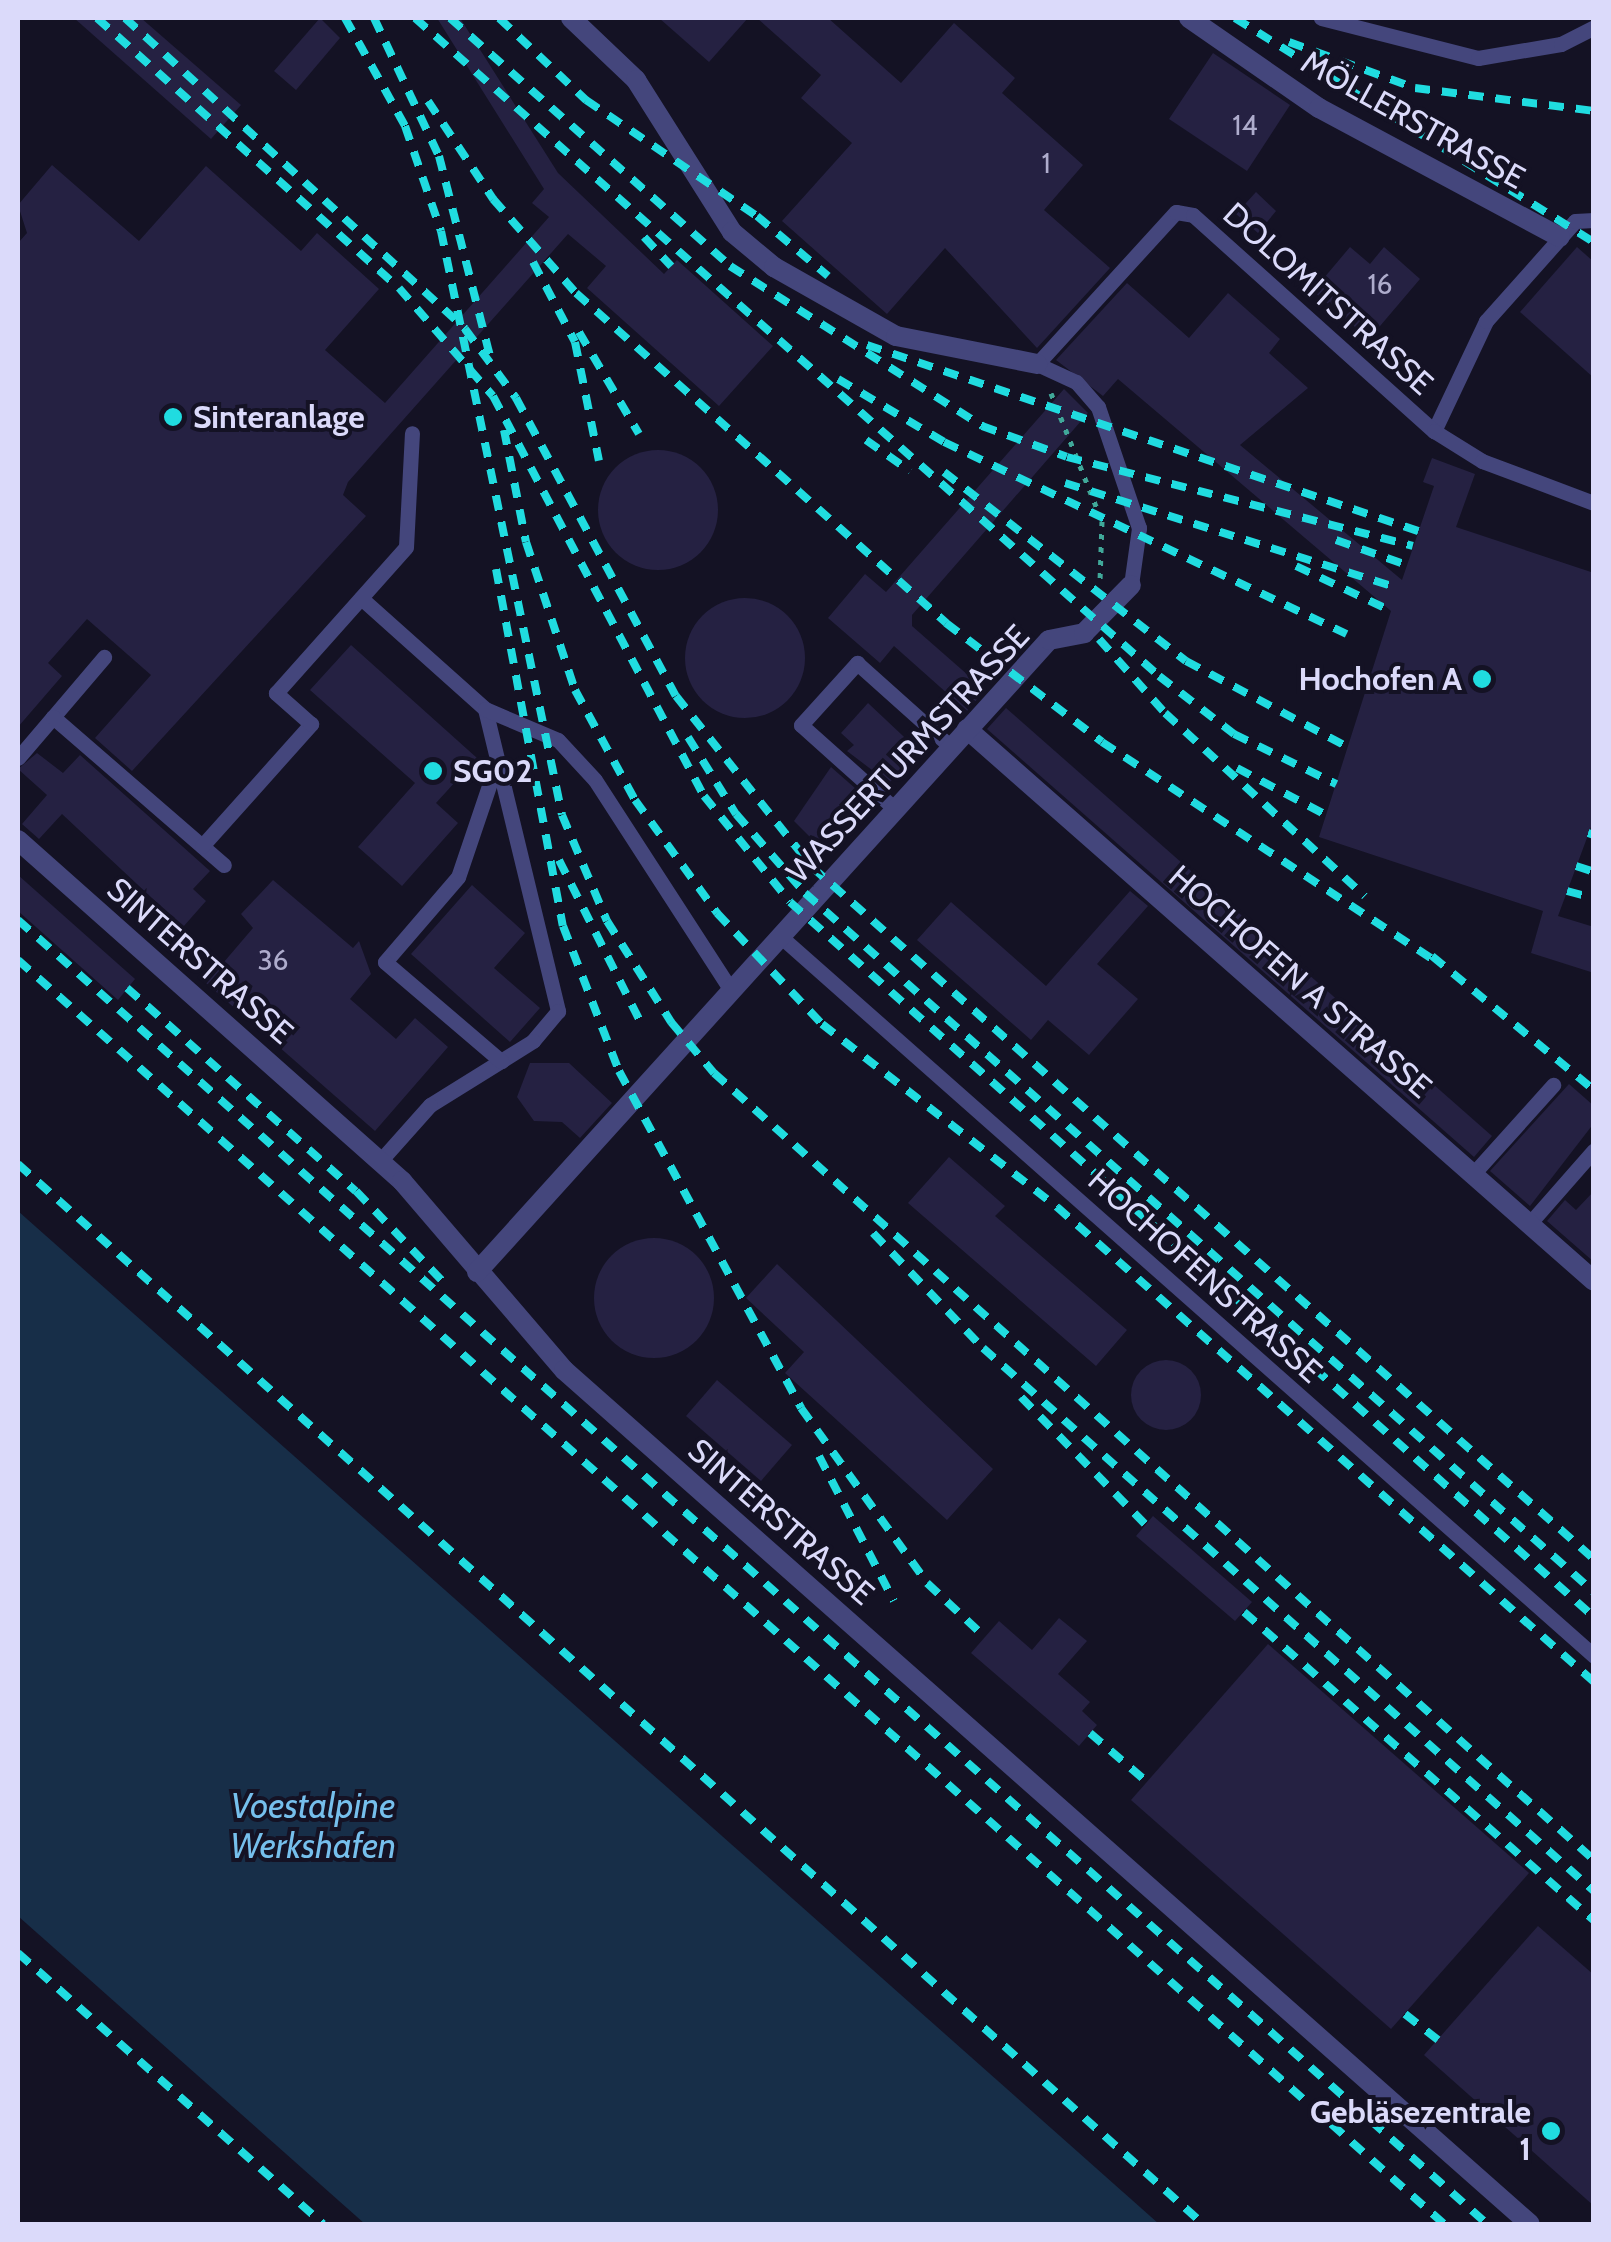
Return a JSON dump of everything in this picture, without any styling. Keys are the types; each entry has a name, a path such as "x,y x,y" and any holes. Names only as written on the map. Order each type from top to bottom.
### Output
{"street":[{"name":"WASSERTURMSTRASSE","path":"571,18 636,80 708,202 774,267 896,336 1037,364"},
{"name":"MÖLLERSTRASSE","path":"1189,18 1320,108 1560,237"},
{"name":"WASSERTURMSTRASSE","path":"476,1272 1048,640 1084,633 1131,585"},
{"name":"HOCHOFEN A STRASSE","path":"967,729 1594,1280"},
{"name":"SINTERSTRASSE","path":"18,840 380,1160 564,1370 1530,2224"}],"lane":[{"path":"1322,18 1478,58 1560,44 1594,27"},
{"name":"DOLOMITSTRASSE","path":"1037,364 1176,212 1192,215 1434,430 1486,321 1575,221 1594,220"},
{"name":"WASSERTURMSTRASSE","path":"1037,364 1076,382 1098,407 1139,528 1131,585"},
{"path":"1434,430 1482,461 1594,503"},
{"path":"202,846 311,724 276,693 406,548 412,433"},
{"path":"361,598 485,709 558,740 595,780 731,990"},
{"path":"18,758 104,658"},
{"path":"895,809 801,725 856,662 952,747"},
{"path":"380,1160 430,1105 500,1061 558,1011 485,709"},
{"path":"53,717 224,865"},
{"path":"497,762 458,876 385,962 500,1061"},
{"name":"HOCHOFENSTRASSE","path":"780,936 1594,1656"},
{"path":"1473,1174 1553,1085"},
{"path":"1529,1224 1594,1150"}],"path":[{"path":"1037,364 1102,521 1102,580 1091,591"}],"water":[{"name":"Voestalpine Werkshafen","path":"18,1211 1159,2224 365,2224 18,1916"}],"building":[{"path":"74,18 141,18 241,105 211,139"},
{"path":"320,18 340,38 296,90 274,71"},
{"name":"Sinteranlage","path":"437,18 460,18 558,173 664,274 677,260 773,346 719,406 587,288 606,266 568,234 348,482 343,495 366,516 132,771 95,738 151,675 87,619 48,663 62,676 18,727 18,243 27,233 18,205 52,165 139,241 206,166 301,251 317,233 379,289 325,350 385,403 549,217 532,203 544,189"},
{"path":"659,18 748,18 709,62"},
{"path":"757,18 828,18 901,83 954,23 1015,78 1002,93 1083,165 1044,210 1110,268 1037,348 945,248 887,314 782,221 852,143 801,98 821,75"},
{"path":"1213,53 1290,105 1247,171 1169,119"},
{"path":"1256,192 1276,211 1258,233 1236,214"},
{"path":"1350,247 1370,264 1384,247 1420,279 1369,339 1313,291"},
{"path":"1577,247 1594,262 1594,378 1520,312"},
{"name":"Hochofen A","path":"1127,283 1189,338 1228,293 1280,339 1269,353 1308,388 1240,445 1402,580 1434,486 1423,482 1432,458 1475,474 1456,527 1594,573 1594,819 1558,916 1594,927 1594,973 1531,953 1543,911 1319,837 1391,611 1118,379 1103,396 1056,360"},
{"path":"1064,389 1088,413 912,615 912,626 985,690 967,711 894,646 880,663 828,618 865,574 886,592"},
{"path":"658,450 681,455 700,468 713,487 718,510 713,533 700,552 681,565 658,570 635,565 616,552 603,533 598,510 603,487 616,468 635,455"},
{"path":"745,598 768,603 787,616 800,635 805,658 800,681 787,700 768,713 745,718 722,713 703,700 690,681 685,658 690,635 703,616 722,603"},
{"name":"SG02","path":"351,645 477,758 436,803 458,823 402,886 358,847 415,783 310,690"},
{"path":"868,703 919,751 889,783 847,751 854,745 841,733"},
{"path":"1006,708 1492,1136 1474,1157 987,729"},
{"path":"37,753 63,773 80,755 210,871 193,889 206,901 183,927 62,814 39,839 22,824 47,795 18,769"},
{"path":"831,767 864,796 817,844 794,821"},
{"path":"18,875 135,979 118,1000 18,911"},
{"path":"273,880 353,948 359,941 371,974 350,999 396,1039 415,1018 448,1047 375,1131 206,983 253,928 241,914"},
{"path":"472,885 525,933 494,968 540,1008 510,1042 411,954"},
{"path":"1130,891 1148,906 1097,964 1138,999 1089,1055 1048,1020 1031,1040 917,940 951,902 1046,986"},
{"path":"530,1063 569,1063 612,1103 580,1138 562,1122 534,1121 517,1097"},
{"path":"1569,1084 1594,1106 1594,1123 1530,1206 1490,1171"},
{"path":"949,1157 1005,1206 995,1216 1127,1330 1096,1366 908,1203"},
{"path":"1594,1191 1594,1262 1547,1221 1565,1200 1576,1210"},
{"path":"654,1238 677,1243 696,1256 709,1275 714,1298 709,1321 696,1340 677,1353 654,1358 631,1353 612,1340 599,1321 594,1298 599,1275 612,1256 631,1243"},
{"path":"777,1264 993,1469 947,1520 785,1373 804,1352 746,1298"},
{"path":"1166,1360 1191,1370 1201,1395 1191,1420 1166,1430 1141,1420 1131,1395 1141,1370"},
{"path":"717,1380 792,1445 761,1481 686,1416"},
{"path":"1153,1516 1252,1602 1235,1621 1136,1536"},
{"path":"1059,1618 1087,1641 1058,1674 1090,1702 1082,1711 1097,1725 1079,1746 971,1653 999,1621 1032,1650"},
{"path":"1268,1644 1529,1873 1391,2029 1131,1800"},
{"name":"Gebläsezentrale 1","path":"1538,1926 1594,1975 1594,2206 1424,2055"}],"railway":[{"path":"97,18 399,288 493,396 704,796 790,902 1594,1617"},
{"path":"125,18 465,329 516,398 676,696 812,867 1594,1559"},
{"path":"345,18 405,126 441,231 562,815 607,921 671,1022 714,1073 1594,1860"},
{"path":"374,18 439,156 490,356"},
{"path":"415,18 1159,676 1234,734 1336,784"},
{"path":"450,18 730,266 982,426 1067,457 1413,546"},
{"path":"499,18 586,100 757,216 828,276"},
{"path":"1235,18 1594,242"},
{"path":"1289,42 1415,88 1594,111"},
{"path":"428,101 493,199 576,293 946,623 1102,742 1440,964"},
{"path":"644,237 671,266"},
{"path":"533,262 575,342 599,461"},
{"path":"579,332 639,434"},
{"path":"867,345 1418,531"},
{"path":"838,379 944,442 1347,634"},
{"path":"504,430 526,542 575,690 635,800 717,913 822,1024 1057,1207 1594,1682"},
{"path":"866,440 910,471"},
{"path":"944,472 1186,661 1348,747"},
{"path":"1065,483 1399,588"},
{"path":"1336,540 1407,565"},
{"path":"1296,566 1391,611"},
{"path":"496,569 563,926 619,1071 801,1408 927,1583 985,1637"},
{"path":"1099,639 1165,713 1365,896"},
{"path":"688,737 736,814 805,893 1594,1592"},
{"path":"1237,768 1326,815"},
{"path":"1588,833 1594,835"},
{"path":"559,860 640,1021"},
{"path":"1576,866 1594,872"},
{"path":"1567,891 1594,898"},
{"path":"18,920 1487,2224"},
{"path":"1432,956 1594,1090"},
{"path":"18,960 1444,2224"},
{"path":"127,988 356,1191 447,1286"},
{"path":"18,1164 1203,2224"},
{"path":"873,1233 983,1348 1594,1891"},
{"path":"1021,1397 1146,1525"},
{"path":"819,1456 894,1601"},
{"path":"1244,1612 1594,1921"},
{"path":"1090,1733 1147,1782"},
{"path":"18,1953 323,2224"},
{"path":"1405,2014 1438,2040"}],"place":[{"name":"Sinteranlage","path":"173,417"},
{"name":"Hochofen A","path":"1482,679"},
{"name":"SG02","path":"433,771"},
{"name":"Gebläsezentrale 1","path":"1551,2131"}]}
